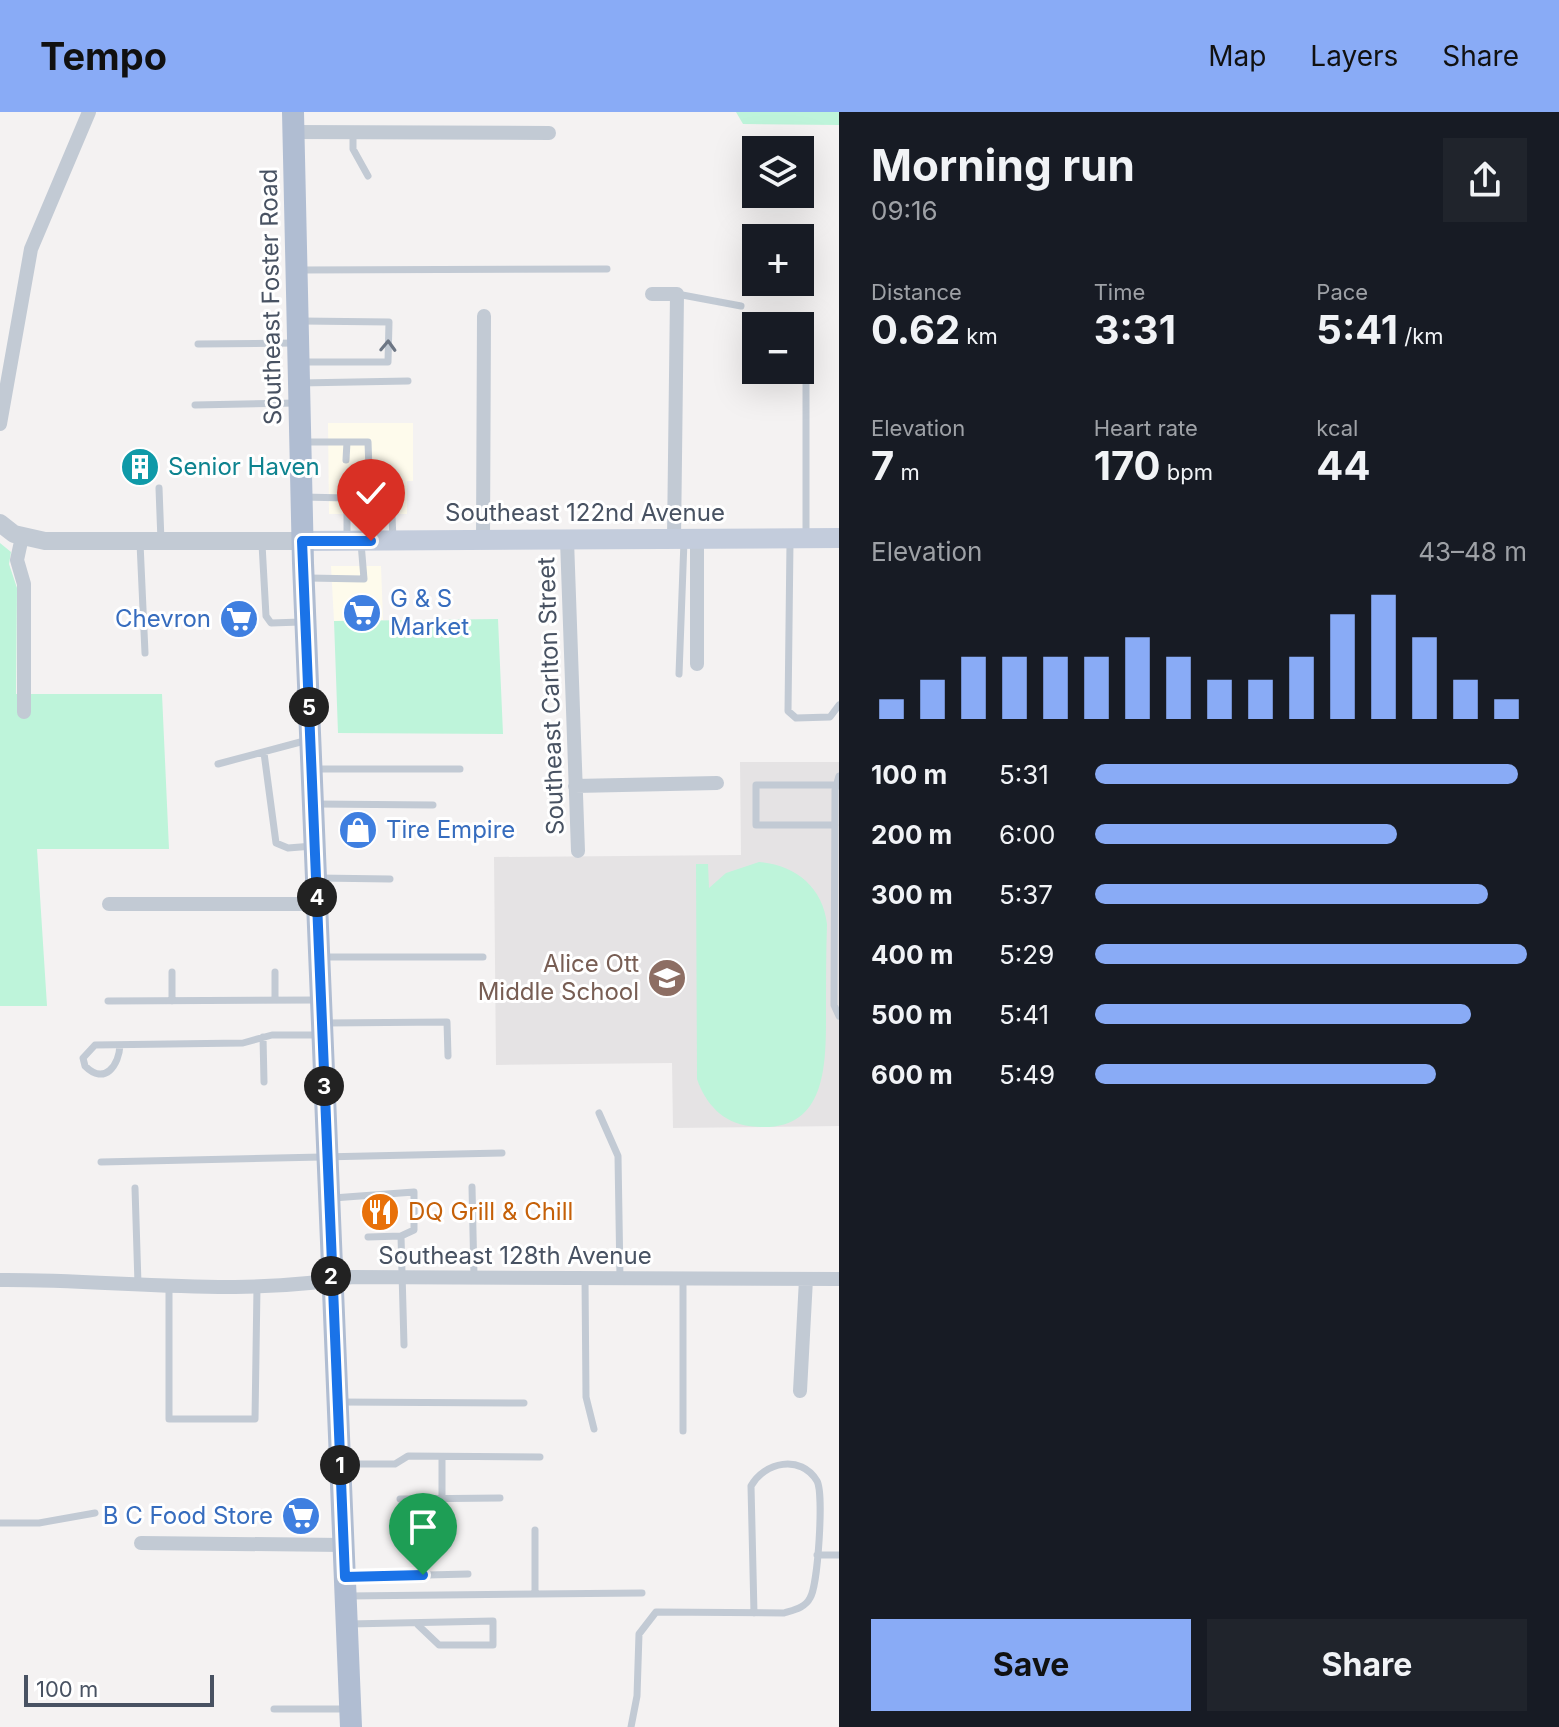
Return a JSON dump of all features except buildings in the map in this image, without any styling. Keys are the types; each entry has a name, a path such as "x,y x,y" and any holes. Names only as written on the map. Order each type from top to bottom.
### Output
{"main road":[{"name":"Southeast Foster Road","path":"293,122 302,541 350,1718"},
{"name":"Southeast 122nd Avenue","path":"302,541 839,538"}],"street":[{"path":"0,424 6,358 31,249 89,112"},
{"path":"293,122 353,132 549,133"},
{"path":"652,294 677,294 685,539 697,664"},
{"path":"483,540 484,316"},
{"path":"0,523 22,537 17,560 24,584 24,712"},
{"name":"Southeast 122nd Avenue","path":"22,537 302,541"},
{"name":"Southeast Carlton Street","path":"567,540 578,851"},
{"path":"575,786 717,783"},
{"path":"109,904 317,904"},
{"name":"Southeast 128th Avenue","path":"0,1280 257,1285 403,1277 839,1279"},
{"path":"800,1391 806,1279"},
{"path":"141,1543 343,1545"}],"lane":[{"path":"353,132 353,149 368,176"},
{"path":"296,270 607,269"},
{"path":"677,294 741,306"},
{"path":"195,405 389,322 388,362 298,362"},
{"path":"198,344 408,381"},
{"path":"805,384 788,711 796,718 830,717 839,705"},
{"path":"300,442 368,442 370,497"},
{"path":"346,460 347,442"},
{"path":"304,578 364,579 354,541 347,477"},
{"path":"159,488 161,541"},
{"path":"301,497 391,496 393,541"},
{"path":"679,674 685,539"},
{"path":"140,541 145,653"},
{"path":"261,541 266,616 271,623 305,622"},
{"path":"218,764 311,739"},
{"path":"264,753 276,843 288,848 315,846"},
{"path":"312,769 460,769"},
{"path":"839,776 835,785 834,1005 839,1016"},
{"path":"835,785 756,785 756,825 835,825"},
{"path":"313,804 433,805"},
{"path":"316,878 390,879"},
{"path":"319,957 483,957"},
{"path":"172,972 172,1001"},
{"path":"275,972 275,1000"},
{"path":"108,1001 321,1000"},
{"path":"120,1045 117,1065 112,1070 97,1073 85,1066 83,1058 89,1048 120,1045 243,1043 263,1037 322,1029 447,1022 448,1056"},
{"path":"263,1037 264,1082"},
{"path":"599,1113 618,1156 620,1278"},
{"path":"101,1162 502,1153"},
{"path":"472,1187 474,1277"},
{"path":"135,1188 138,1284"},
{"path":"328,1199 414,1192 414,1230 401,1236 368,1237"},
{"path":"401,1236 404,1345"},
{"path":"585,1278 586,1397 594,1429"},
{"path":"683,1279 683,1431"},
{"path":"169,1284 169,1419 255,1419 257,1285"},
{"path":"337,1402 524,1403"},
{"path":"340,1464 395,1464 408,1456 540,1457"},
{"path":"442,1457 442,1499"},
{"path":"631,1727 638,1684 639,1634 656,1612 754,1613 784,1613 801,1608 811,1598 817,1555 819,1487 803,1468 786,1464 761,1470 751,1486 754,1613"},
{"path":"400,1499 500,1498"},
{"path":"0,1523 39,1523 95,1513"},
{"path":"535,1530 535,1594"},
{"path":"422,1531 423,1575"},
{"path":"817,1555 839,1555"},
{"path":"345,1587 423,1575 468,1574"},
{"path":"345,1587 535,1594 642,1593"},
{"path":"347,1624 418,1625 432,1621 493,1621 493,1645 439,1645 418,1625"},
{"path":"274,1709 350,1718"}],"shaded area":[{"path":"328,423 413,423 413,481 407,481 407,514 329,514"},
{"path":"331,566 381,566 383,620 334,621"},
{"name":"Alice Ott Middle School","path":"740,762 839,762 839,1126 673,1128 672,1063 496,1065 494,857 741,855"}],"green space":[{"path":"736,112 839,112 839,125 743,124"},
{"path":"0,543 11,552 9,564 17,588 16,694 162,694 169,849 37,849 47,1006 0,1006"},
{"path":"498,619 503,734 338,733 334,621"},
{"path":"759,862 784,868 805,880 820,899 827,924 826,1031 822,1074 817,1093 808,1109 794,1120 775,1126 749,1126 731,1121 710,1104 697,1079 696,864 708,864 709,888 726,873"}],"place":[{"name":"Senior Haven","path":"140,467"},
{"name":"G & S Market","path":"362,613"},
{"name":"Chevron","path":"239,619"},
{"name":"Tire Empire","path":"358,830"},
{"name":"Alice Ott Middle School","path":"667,978"},
{"name":"DQ Grill & Chill","path":"380,1212"},
{"name":"B C Food Store","path":"301,1516"}],"route":[{"path":"371,541 302,541 345,1577 423,1575"}]}
